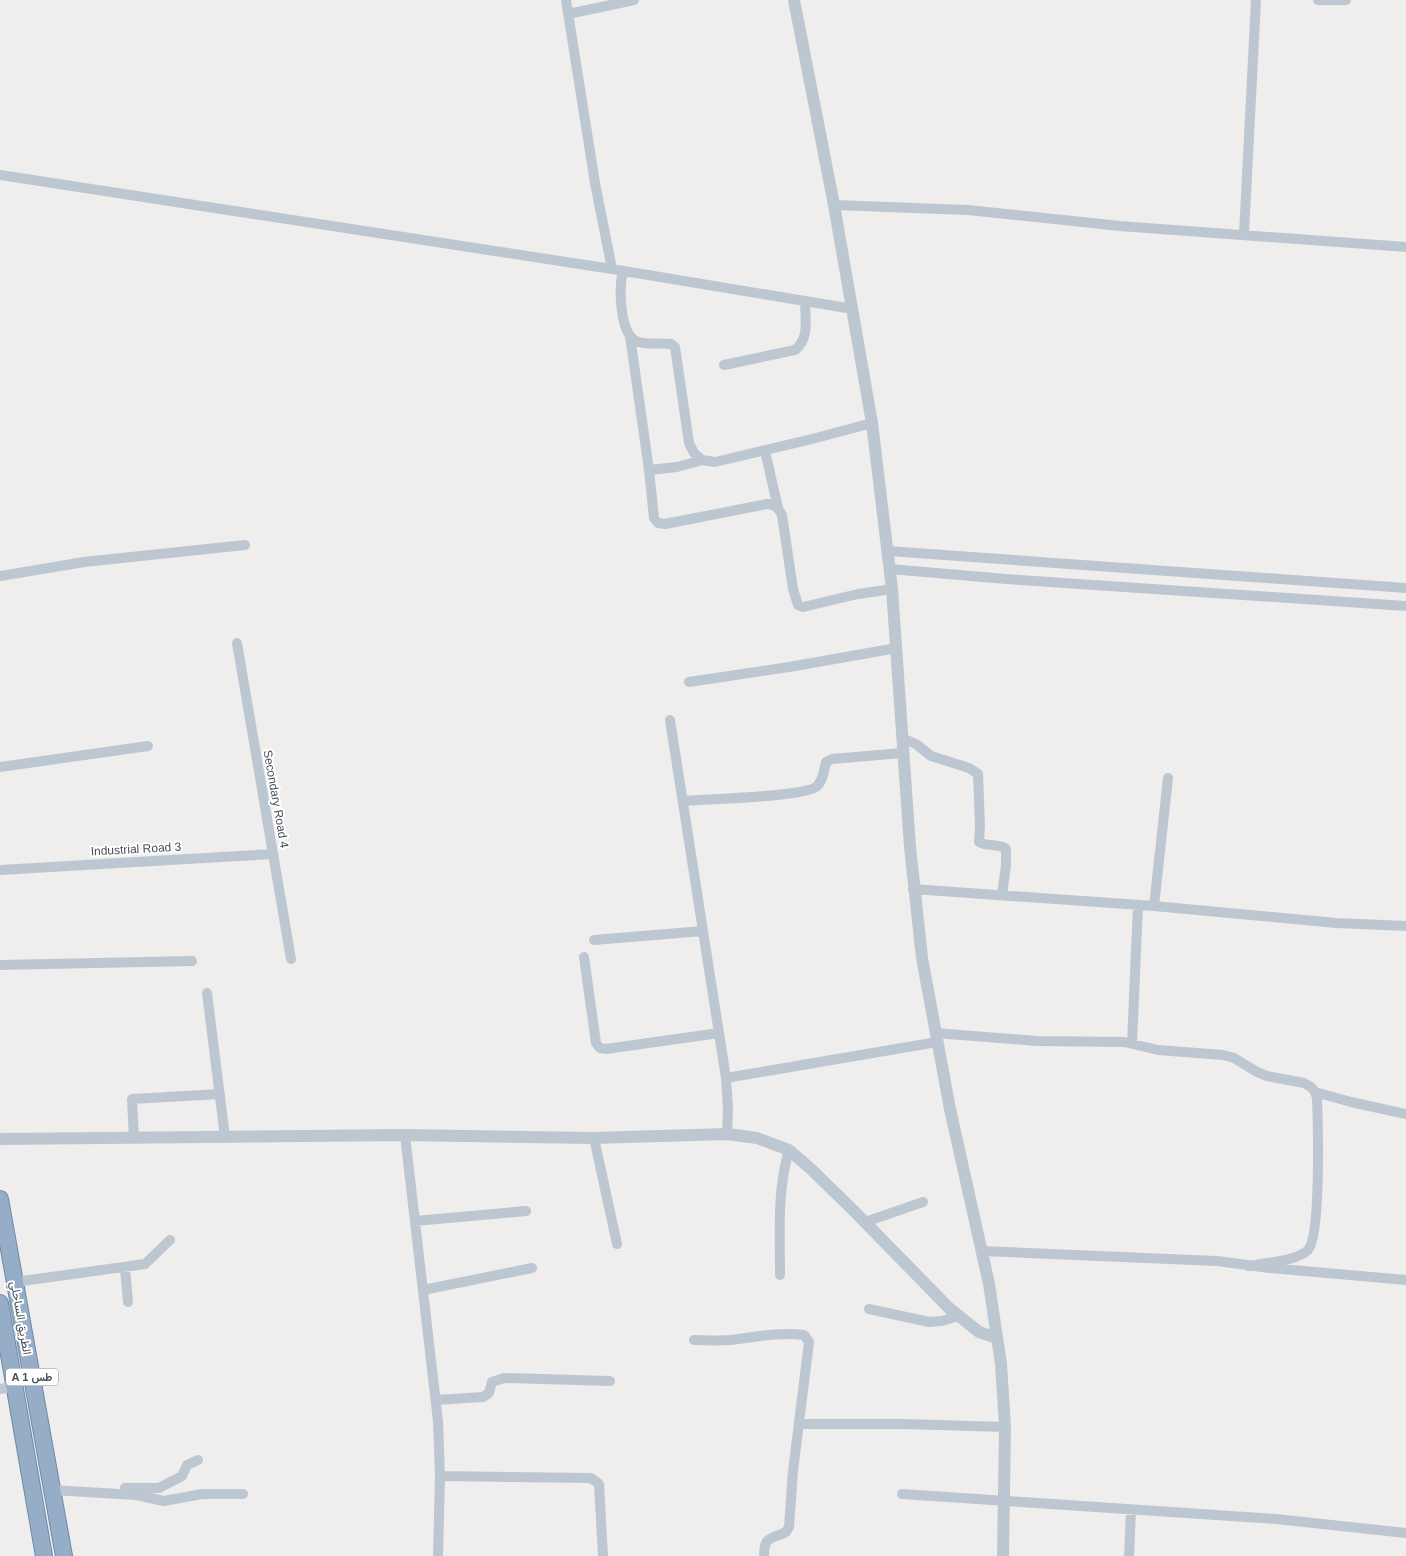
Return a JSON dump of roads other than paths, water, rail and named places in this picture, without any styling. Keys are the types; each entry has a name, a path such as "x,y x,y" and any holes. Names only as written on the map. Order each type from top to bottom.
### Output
{"highway":[{"name":"الطريق الساحلي","path":"0,1199 64,1556"},
{"name":"الطريق الساحلي","path":"1,1311 7,1388 44,1556"}],"street":[{"path":"566,0 595,183 612,269"},
{"path":"568,14 634,0"},
{"path":"794,0 834,205 872,422 892,589 913,889 922,958 936,1038 989,1284 997,1338 1004,1398 1005,1427 1003,1556"},
{"path":"1244,234 1256,0"},
{"path":"1318,0 1346,0"},
{"path":"0,174 623,270 853,309"},
{"path":"834,205 968,210 1120,226 1406,247"},
{"path":"623,270 620,291 624,323 630,336 650,470 654,518 658,523 665,524 767,504 773,504 778,508"},
{"path":"724,365 795,350 802,344 805,335 805,301"},
{"path":"630,336 637,342 671,344 675,348 689,443 694,453 702,460"},
{"path":"650,470 677,467 702,460 715,462 766,451 872,422"},
{"path":"766,451 778,508 782,515 793,589 798,605 803,607 858,594 892,589"},
{"path":"0,576 84,562 245,545"},
{"path":"888,550 1406,588"},
{"path":"890,569 1006,579 1406,606"},
{"name":"Secondary Road 4","path":"237,643 291,958"},
{"path":"688,682 897,648"},
{"path":"670,720 726,1078 727,1134"},
{"path":"902,738 916,744 931,756 969,768 978,774 979,842 1002,846 1006,849 1002,895"},
{"path":"0,767 148,746"},
{"path":"683,801 796,793 816,788 821,783 826,762 832,759 902,753"},
{"path":"1154,906 1168,778"},
{"name":"Industrial Road 3","path":"0,870 273,854"},
{"path":"913,889 1138,904 1336,923 1406,926"},
{"path":"1132,1044 1138,904"},
{"path":"594,940 703,931"},
{"path":"584,957 596,1042 600,1048 606,1049 719,1033"},
{"path":"0,965 192,961"},
{"path":"207,993 225,1137"},
{"path":"726,1078 936,1038 1111,1042 1132,1044 1158,1050 1223,1055 1234,1058 1267,1076 1304,1083 1315,1092 1406,1114"},
{"path":"1249,1266 1294,1257 1306,1252 1311,1246 1315,1223 1317,1159 1317,1098 1315,1092"},
{"path":"134,1138 132,1100 220,1094"},
{"path":"0,1139 405,1136 594,1138 727,1134 757,1138 789,1150 865,1222 958,1316 979,1332 997,1338"},
{"path":"405,1136 436,1400 440,1476 438,1556"},
{"path":"594,1138 617,1244"},
{"path":"780,1275 780,1196 783,1169 789,1150"},
{"path":"865,1222 923,1202"},
{"path":"415,1221 526,1211"},
{"path":"15,1282 145,1264 170,1240"},
{"path":"982,1251 1175,1258 1406,1280"},
{"path":"125,1268 128,1302"},
{"path":"423,1290 532,1268"},
{"path":"869,1310 929,1322 942,1322 958,1316"},
{"path":"694,1340 730,1340 780,1334 804,1336 809,1342 789,1527 786,1532 768,1539 765,1543 764,1556"},
{"path":"436,1400 483,1398 489,1392 492,1382 504,1378 610,1382"},
{"path":"799,1424 905,1424 1005,1427"},
{"path":"75,1491 89,1487 159,1488 182,1476 187,1465 198,1460"},
{"path":"440,1476 591,1478 599,1484 603,1556"},
{"path":"52,1490 92,1494 136,1495 164,1501 202,1494 243,1494"},
{"path":"902,1494 1276,1519 1406,1533"},
{"path":"1129,1556 1131,1510"}]}
